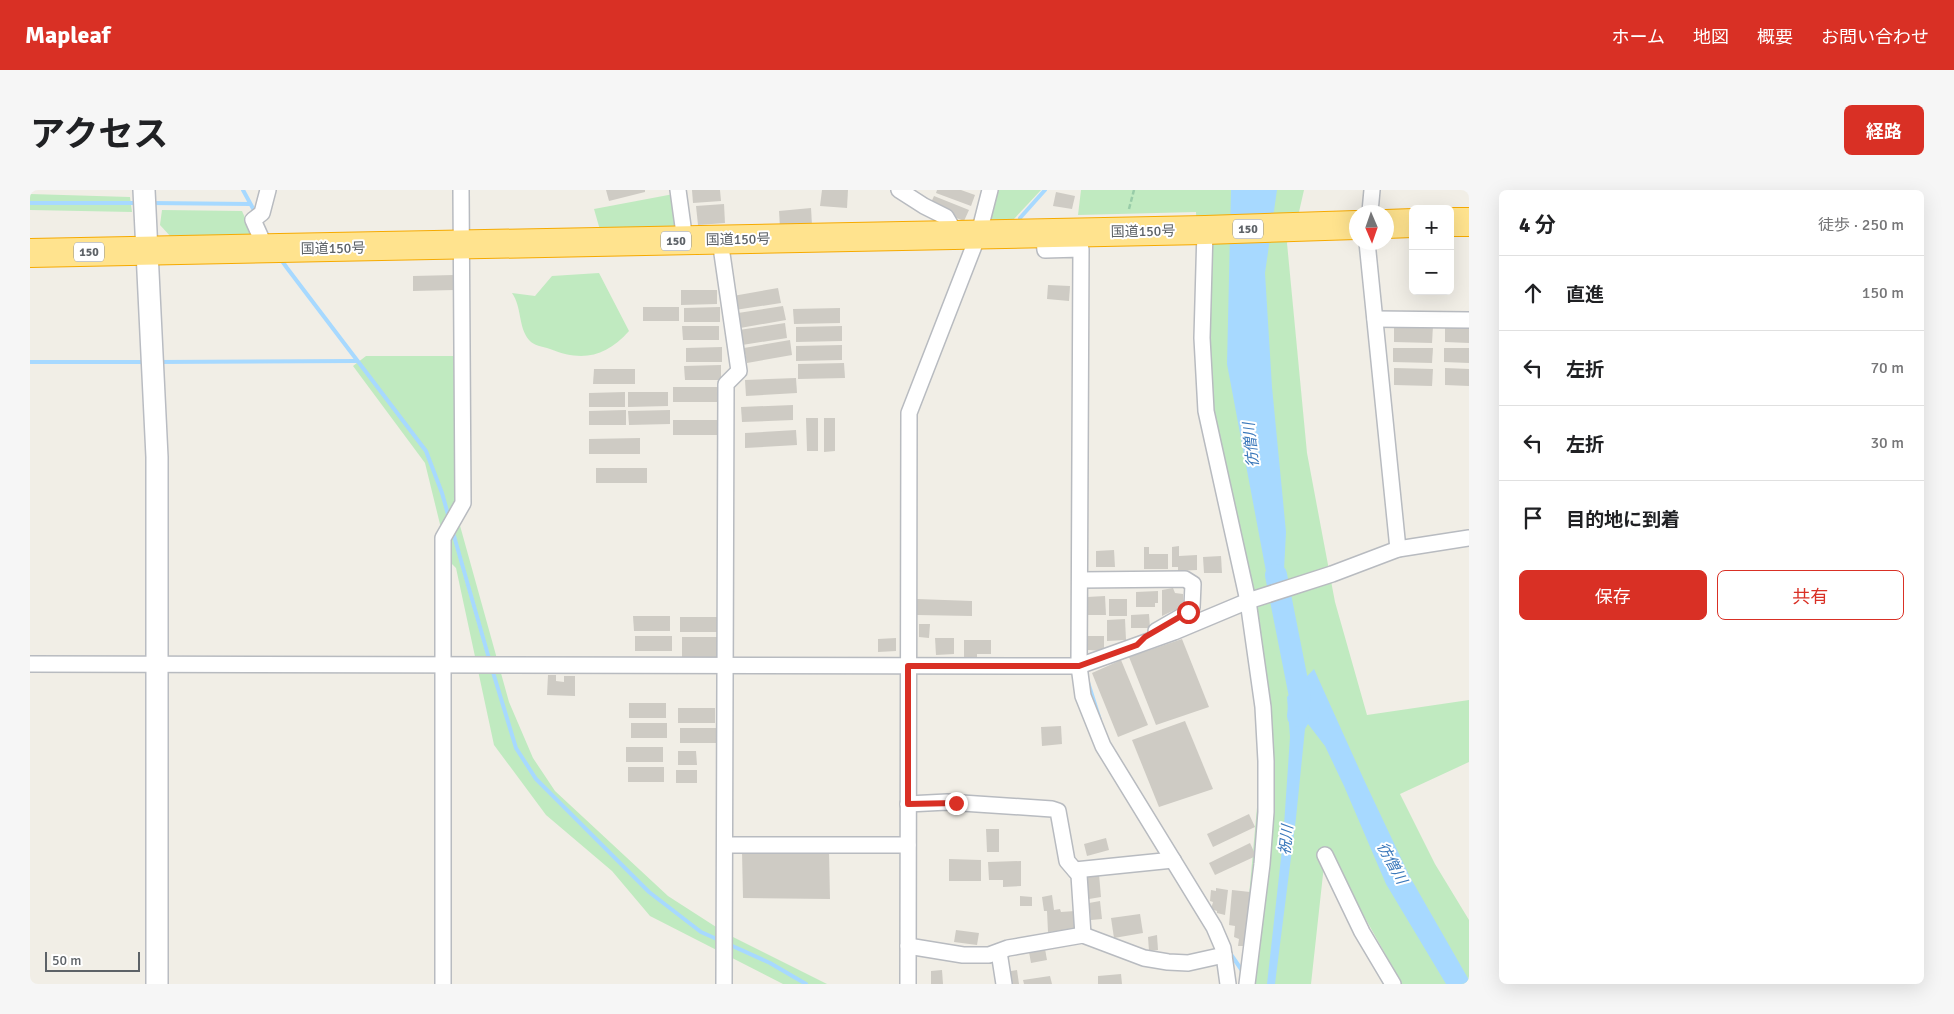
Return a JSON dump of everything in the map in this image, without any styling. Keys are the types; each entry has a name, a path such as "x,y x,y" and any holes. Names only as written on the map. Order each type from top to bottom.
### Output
{"highway":[{"path":"1454,222 1469,222"},
{"path":"1394,224 1409,223"},
{"name":"国道150号","path":"30,253 462,246 1349,225"}],"street":[{"path":"144,190 157,457 157,984"},
{"path":"266,250 253,220 262,213 268,190"},
{"path":"443,984 443,538 463,503 461,190"},
{"path":"678,190 685,240"},
{"path":"899,190 946,217 968,234"},
{"path":"908,984 909,414 968,234 990,190"},
{"path":"1371,205 1372,190"},
{"path":"1205,230 1202,338 1206,411 1248,601 1263,707 1266,760 1266,812 1262,864 1247,980"},
{"path":"1043,232 1045,250 1081,249 1083,696 1103,746 1214,927 1223,948 1228,984"},
{"path":"720,240 739,371 726,384 724,984"},
{"path":"1368,250 1398,550"},
{"path":"1375,318 1469,320"},
{"path":"30,664 908,666 1083,664 1137,645 1248,601 1398,550 1469,538"},
{"path":"1083,580 1185,579 1193,584 1192,607 1188,612 1145,637 1137,645"},
{"path":"908,804 947,802 1052,808 1058,812 1067,860 1079,875 1083,936"},
{"path":"725,845 908,845"},
{"path":"1325,855 1362,932 1393,984"},
{"path":"1075,870 1174,860"},
{"path":"908,946 963,955 989,955 1008,948 1083,936 1144,958 1168,962 1188,963 1224,955"},
{"path":"999,952 1004,984"}],"path":[{"path":"1130,209 1134,190"}],"green space":[{"path":"990,190 1041,190 1013,220 982,220"},
{"path":"1081,190 1304,190 1299,212 1287,243 1307,453 1335,602 1367,715 1469,700 1469,762 1400,794 1435,864 1469,920 1469,984 1402,984 1336,866 1325,856 1311,984 1241,984 1267,697 1203,367 1196,212 1078,215"},
{"path":"679,193 684,231 600,230 594,209"},
{"path":"30,194 130,197 132,212 30,210"},
{"path":"162,210 242,211 254,238 171,237 160,225"},
{"path":"599,273 629,331 620,340 602,352 583,356 562,353 536,345 529,340 523,329 517,304 512,293 535,296 552,276"},
{"path":"366,356 462,356 459,522 509,702 533,758 555,791 668,896 727,934 827,984 783,984 650,916 612,871 546,815 494,745 456,568 449,561 425,463 353,366"}],"water":[{"path":"1231,190 1277,190 1265,273 1272,387 1286,532 1280,646 1227,364"},
{"name":"祝川","path":"1314,669 1410,877 1469,980 1469,984 1446,984 1386,884 1325,746 1308,724 1305,729 1275,984 1267,984 1283,840 1290,737 1287,697"}],"building":[{"path":"606,190 645,190 645,192 609,201"},
{"path":"692,190 720,190 721,201 693,203"},
{"path":"822,190 848,190 847,208 820,206"},
{"path":"937,190 961,190 975,195 971,206 936,193"},
{"path":"1056,192 1075,196 1072,209 1053,206"},
{"path":"934,196 969,210 964,221 929,207"},
{"path":"724,204 725,223 698,225 696,206"},
{"path":"811,208 812,225 780,228 779,211"},
{"path":"454,275 454,290 413,291 413,276"},
{"path":"1048,285 1070,286 1069,301 1047,299"},
{"path":"778,288 781,303 735,310 733,296"},
{"path":"681,290 717,290 717,304 681,305"},
{"path":"783,306 786,320 740,328 738,313"},
{"path":"643,307 679,307 679,321 643,321"},
{"path":"720,307 720,322 684,322 684,308"},
{"path":"840,308 840,323 794,324 793,309"},
{"path":"785,323 787,338 742,345 739,330"},
{"path":"1394,325 1433,326 1432,343 1394,342"},
{"path":"1445,325 1469,326 1469,343 1445,342"},
{"path":"682,326 719,326 719,340 683,340"},
{"path":"842,326 842,341 796,342 796,327"},
{"path":"790,340 792,355 747,363 744,348"},
{"path":"842,345 842,360 796,361 796,346"},
{"path":"722,347 722,362 686,362 686,348"},
{"path":"1393,348 1433,348 1432,363 1393,362"},
{"path":"1444,348 1469,348 1469,363 1444,362"},
{"path":"844,363 845,378 798,379 798,364"},
{"path":"721,365 721,380 685,380 684,366"},
{"path":"1394,368 1433,369 1432,386 1394,385"},
{"path":"1445,368 1469,369 1469,386 1445,385"},
{"path":"594,369 635,369 635,384 593,384"},
{"path":"796,378 797,393 746,396 745,380"},
{"path":"673,387 719,387 719,402 673,402"},
{"path":"625,392 625,407 589,407 589,393"},
{"path":"628,392 668,392 668,406 628,407"},
{"path":"793,405 793,420 742,422 741,407"},
{"path":"626,410 626,425 589,425 589,411"},
{"path":"670,410 670,424 629,425 628,411"},
{"path":"806,418 818,418 818,451 807,451"},
{"path":"824,418 835,418 835,451 824,452"},
{"path":"673,420 719,420 719,435 673,435"},
{"path":"796,430 797,445 745,448 745,433"},
{"path":"640,438 640,454 589,454 589,439"},
{"path":"596,468 647,468 647,483 596,483"},
{"path":"1179,546 1179,556 1197,555 1197,570 1178,571 1178,567 1172,567 1172,547"},
{"path":"1144,547 1149,547 1149,554 1168,554 1168,569 1144,569"},
{"path":"1114,550 1115,567 1096,567 1096,551"},
{"path":"1221,556 1222,573 1204,573 1203,557"},
{"path":"1173,588 1175,593 1183,594 1183,606 1162,616 1162,590"},
{"path":"1158,591 1158,603 1155,603 1155,607 1136,607 1136,592"},
{"path":"1105,596 1106,615 1087,615 1087,597"},
{"path":"917,599 972,601 972,616 917,615"},
{"path":"1109,599 1127,599 1127,616 1109,616"},
{"path":"1149,614 1150,628 1131,628 1131,615"},
{"path":"633,616 670,616 670,631 634,631"},
{"path":"680,617 717,617 717,632 680,632"},
{"path":"1125,619 1126,640 1107,641 1107,620"},
{"path":"919,624 930,624 929,638 919,637"},
{"path":"635,636 672,636 672,651 635,651"},
{"path":"1088,636 1104,636 1104,651 1087,650"},
{"path":"682,637 718,637 718,659 682,659"},
{"path":"896,638 896,651 878,652 878,639"},
{"path":"935,638 954,638 954,654 936,655"},
{"path":"1182,639 1209,707 1156,725 1129,657"},
{"path":"964,640 991,640 991,654 977,654 977,660 964,660"},
{"path":"1121,660 1148,725 1118,737 1092,673"},
{"path":"548,675 556,675 556,681 564,682 564,676 575,676 575,696 547,695"},
{"path":"629,703 666,703 666,718 629,718"},
{"path":"678,708 715,708 715,723 678,723"},
{"path":"1185,721 1213,789 1159,807 1132,740"},
{"path":"631,723 667,723 667,738 631,738"},
{"path":"1061,726 1062,744 1042,746 1041,727"},
{"path":"680,728 716,728 716,743 680,743"},
{"path":"626,747 663,747 663,762 626,762"},
{"path":"678,751 696,751 697,765 678,765"},
{"path":"628,767 664,767 664,782 628,782"},
{"path":"676,770 697,770 697,783 676,783"},
{"path":"1249,814 1255,827 1213,847 1207,834"},
{"path":"986,829 999,829 999,852 987,852"},
{"path":"1106,838 1109,850 1087,856 1084,844"},
{"path":"1250,843 1256,856 1215,875 1209,863"},
{"path":"742,851 829,851 830,899 743,898"},
{"path":"949,859 981,860 981,881 949,881"},
{"path":"1021,861 1021,886 1003,887 1003,880 989,880 988,862"},
{"path":"1099,874 1101,897 1089,899 1086,876"},
{"path":"1216,888 1228,890 1225,915 1211,909 1213,902 1210,901 1211,890 1216,891"},
{"path":"1232,890 1250,892 1245,946 1238,946 1239,939 1234,937 1235,926 1229,925"},
{"path":"1052,895 1054,910 1060,909 1061,912 1075,911 1076,930 1048,932 1047,911 1044,911 1042,897"},
{"path":"1020,896 1032,897 1032,906 1020,906"},
{"path":"1100,901 1102,919 1091,920 1089,903"},
{"path":"1140,914 1143,933 1114,938 1111,918"},
{"path":"956,930 979,933 977,945 954,942"},
{"path":"1157,935 1158,950 1149,951 1148,937"},
{"path":"1045,949 1047,960 1031,963 1029,952"},
{"path":"942,970 943,984 931,984 931,971"},
{"path":"1017,970 1019,984 1008,984 1005,972"},
{"path":"1121,974 1122,984 1098,984 1098,976"},
{"path":"1050,976 1052,984 1024,984 1023,980"}],"waterway":[{"path":"243,190 256,214"},
{"path":"1020,223 1020,218 1045,190"},
{"path":"30,203 138,203"},
{"path":"150,203 250,204"},
{"path":"280,258 426,451 449,518"},
{"path":"158,362 356,361"},
{"path":"30,362 146,362"},
{"path":"452,529 490,662"},
{"name":"彷僧川","path":"1276,575 1300,696 1298,716"},
{"path":"492,669 516,748 536,779 649,892 701,932 719,940"},
{"path":"1087,679 1100,720"},
{"path":"728,944 770,963 806,984"},
{"path":"1230,953 1243,972"}],"route":[{"path":"956,803 908,804 908,666 1079,666 1137,645 1145,637 1188,612"}]}
